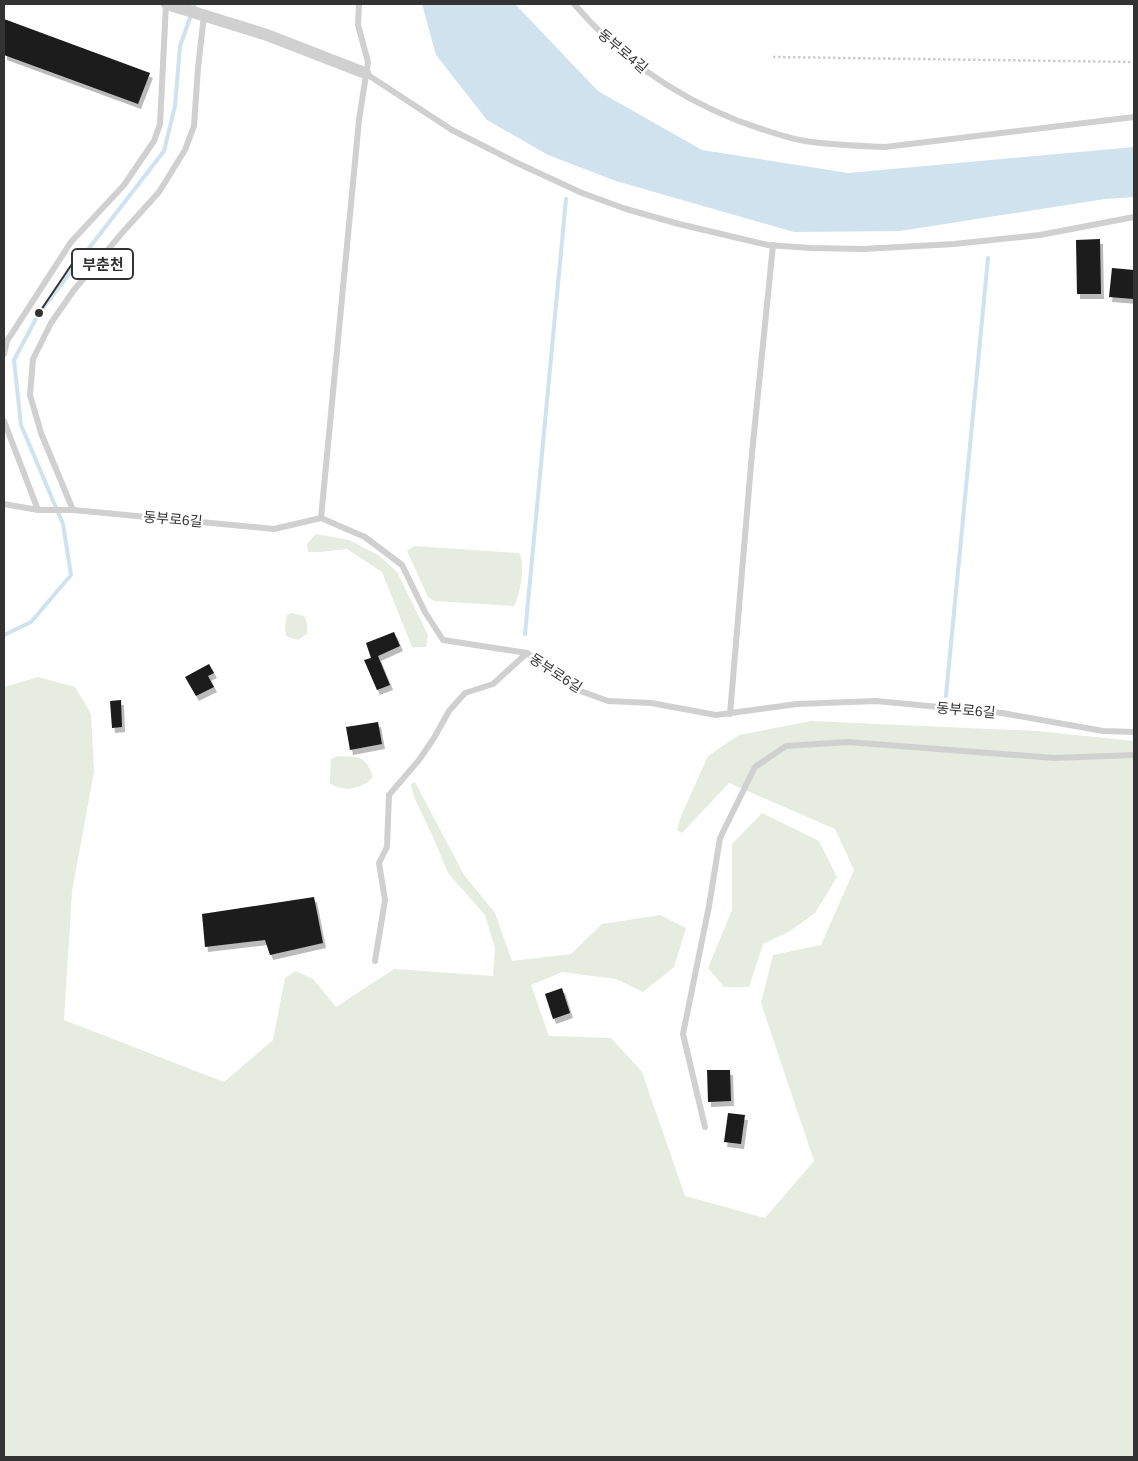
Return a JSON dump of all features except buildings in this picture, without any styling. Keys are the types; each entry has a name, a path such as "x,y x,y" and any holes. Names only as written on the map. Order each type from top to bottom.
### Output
{"street":[{"path":"166,4 266,35 365,73"}],"lane":[{"path":"4,354 7,341 71,242 124,185 154,141 160,124 166,4"},
{"path":"321,518 359,120 368,62 358,25 359,4"},
{"name":"동부로4길","path":"574,4 604,37 632,62 677,92 714,111 761,130 804,141 885,147 1134,117"},
{"path":"73,510 41,433 30,395 33,359 51,323 74,290 159,192 185,150 194,126 204,15"},
{"path":"365,73 452,130 582,193 626,209 679,224 774,245 863,249 954,244 1040,235 1134,217"},
{"path":"730,714 752,453 774,245"},
{"path":"4,421 38,510"},
{"name":"동부로6길","path":"4,504 38,510 73,510 274,529 321,518 365,537 402,565 425,612 443,640 526,653 575,689 608,701 651,703 716,716 797,704 876,701 1002,713 1104,731 1134,732"},
{"path":"375,961 385,900 379,863 387,847 389,795 419,760 449,711 465,693 493,684 526,653"},
{"path":"705,1127 683,1034 709,906 720,838 755,767 786,746 848,742 1054,758 1134,755"}],"path":[{"path":"773,57 1134,62"}],"shaded area":[{"path":"316,534 349,540 378,555 397,572 428,635 426,647 412,647 382,572 347,549 308,552 307,544"},
{"path":"414,546 519,553 522,565 521,580 514,606 434,601 428,597 407,551"},
{"path":"292,613 304,616 307,623 307,634 298,640 286,636 287,615"},
{"path":"38,677 75,687 91,714 94,772 72,891 64,1020 224,1082 273,1040 285,978 296,971 313,979 336,1007 394,969 493,976 495,948 485,915 448,873 414,797 411,784 415,782 464,875 495,913 512,961 571,954 602,924 660,915 686,928 674,967 643,992 616,979 562,972 531,985 549,1036 611,1038 642,1072 685,1196 765,1218 814,1161 761,1003 773,955 821,945 854,870 835,829 729,783 682,833 677,830 681,816 708,756 739,735 811,721 1037,731 1134,741 1134,1457 4,1457 4,687"},
{"path":"338,756 356,757 364,761 373,777 358,787 346,789 330,783 331,759"},
{"path":"762,813 819,841 837,877 815,913 790,931 763,944 749,987 724,987 708,968 732,910 732,844"}],"water":[{"path":"422,4 515,4 598,91 702,150 848,173 1134,147 1134,197 1105,199 900,231 794,232 616,181 548,155 487,120 436,55"}],"waterway":[{"path":"4,635 31,622 71,575 63,524 21,425 14,360 39,313 164,151 175,106 180,46 195,4"},
{"path":"525,634 566,199"},
{"path":"946,696 988,258"}],"place":[{"name":"부춘천","path":"39,313"}]}
